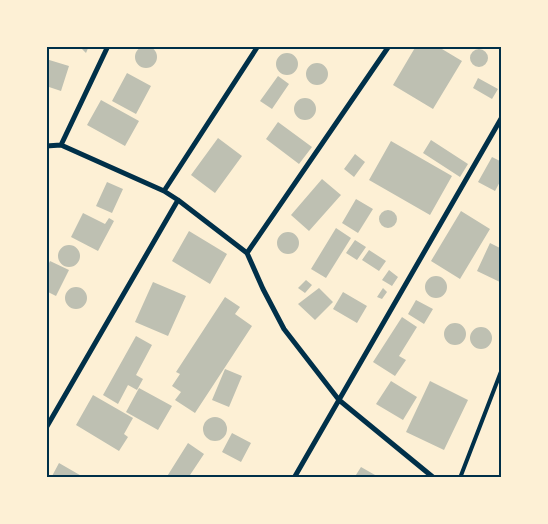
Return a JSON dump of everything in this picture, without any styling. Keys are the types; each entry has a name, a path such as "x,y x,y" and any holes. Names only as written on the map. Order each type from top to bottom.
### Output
{"street":[{"path":"61,145 108,46"},
{"path":"164,191 258,46"},
{"path":"248,253 389,46"},
{"path":"294,478 502,117"},
{"path":"46,146 61,145 164,191 248,253 263,289 284,329 339,400 434,478"},
{"path":"46,428 178,200"}],"lane":[{"path":"460,478 502,369"}],"building":[{"path":"79,46 89,46 86,53"},
{"path":"146,46 154,49 157,57 154,65 146,68 138,65 135,57 138,49"},
{"path":"416,46 437,46 462,61 433,109 393,85"},
{"path":"479,49 485,52 488,58 485,64 479,67 473,64 470,58 473,52"},
{"path":"287,53 297,60 298,64 291,74 287,75 277,68 276,64 283,54"},
{"path":"46,59 69,66 61,91 46,86"},
{"path":"317,63 325,66 328,74 325,82 317,85 309,82 306,74 309,66"},
{"path":"127,73 151,86 136,114 112,101"},
{"path":"278,76 289,84 272,109 260,101"},
{"path":"478,78 498,89 492,99 473,88"},
{"path":"305,98 313,101 316,109 313,117 305,120 297,117 294,109 297,101"},
{"path":"101,100 139,121 125,146 87,125"},
{"path":"278,122 312,147 299,164 266,139"},
{"path":"218,138 242,156 215,193 191,175"},
{"path":"431,140 468,164 460,177 423,153"},
{"path":"391,141 452,176 430,215 369,180"},
{"path":"355,154 365,162 354,177 344,169"},
{"path":"492,157 502,162 502,178 495,191 478,182"},
{"path":"322,179 341,195 309,231 291,215"},
{"path":"107,182 123,189 112,213 96,206"},
{"path":"356,199 373,209 358,233 342,223"},
{"path":"388,210 394,213 397,219 394,225 388,228 382,225 379,219 382,213"},
{"path":"461,211 490,229 460,279 431,261"},
{"path":"83,213 105,224 109,218 114,221 98,251 71,237"},
{"path":"336,228 351,238 326,278 311,269"},
{"path":"189,231 227,254 210,284 172,261"},
{"path":"288,232 296,235 299,243 296,251 288,254 280,251 277,243 280,235"},
{"path":"355,240 366,247 357,260 346,253"},
{"path":"490,243 502,249 502,283 477,271"},
{"path":"69,245 77,248 80,256 77,264 69,267 61,264 58,256 61,248"},
{"path":"369,250 386,261 379,271 362,260"},
{"path":"50,261 69,270 56,296 46,291 46,269"},
{"path":"389,270 398,277 392,286 382,280"},
{"path":"436,276 444,279 447,287 444,295 436,298 428,295 425,287 428,279"},
{"path":"306,280 312,285 305,293 298,288"},
{"path":"153,282 186,296 168,336 135,322"},
{"path":"76,287 84,290 87,298 84,306 76,309 68,306 65,298 68,290"},
{"path":"319,288 333,302 315,320 298,304"},
{"path":"383,288 387,292 382,299 377,297"},
{"path":"343,292 367,306 357,323 333,309"},
{"path":"225,297 240,307 235,314 252,326 195,413 175,400 181,392 172,386 180,374 176,372"},
{"path":"416,300 433,309 424,324 408,314"},
{"path":"402,317 417,327 399,356 406,360 395,376 373,362"},
{"path":"455,323 463,326 466,334 463,342 455,345 447,342 444,334 447,326"},
{"path":"481,327 489,330 492,338 489,346 481,349 473,346 470,338 473,330"},
{"path":"136,336 152,345 136,375 143,379 137,390 128,385 118,404 103,395"},
{"path":"225,369 242,376 229,407 212,400"},
{"path":"391,381 417,397 403,420 376,404"},
{"path":"430,381 468,400 444,450 406,432"},
{"path":"139,388 172,406 158,430 126,412"},
{"path":"93,395 133,418 124,434 128,437 119,451 76,425"},
{"path":"215,417 223,421 227,429 223,437 215,441 207,437 203,429 207,421"},
{"path":"232,433 251,443 241,462 222,452"},
{"path":"188,443 204,454 188,478 166,478"},
{"path":"59,463 85,478 51,478"},
{"path":"361,467 375,475 373,478 354,478"}]}
